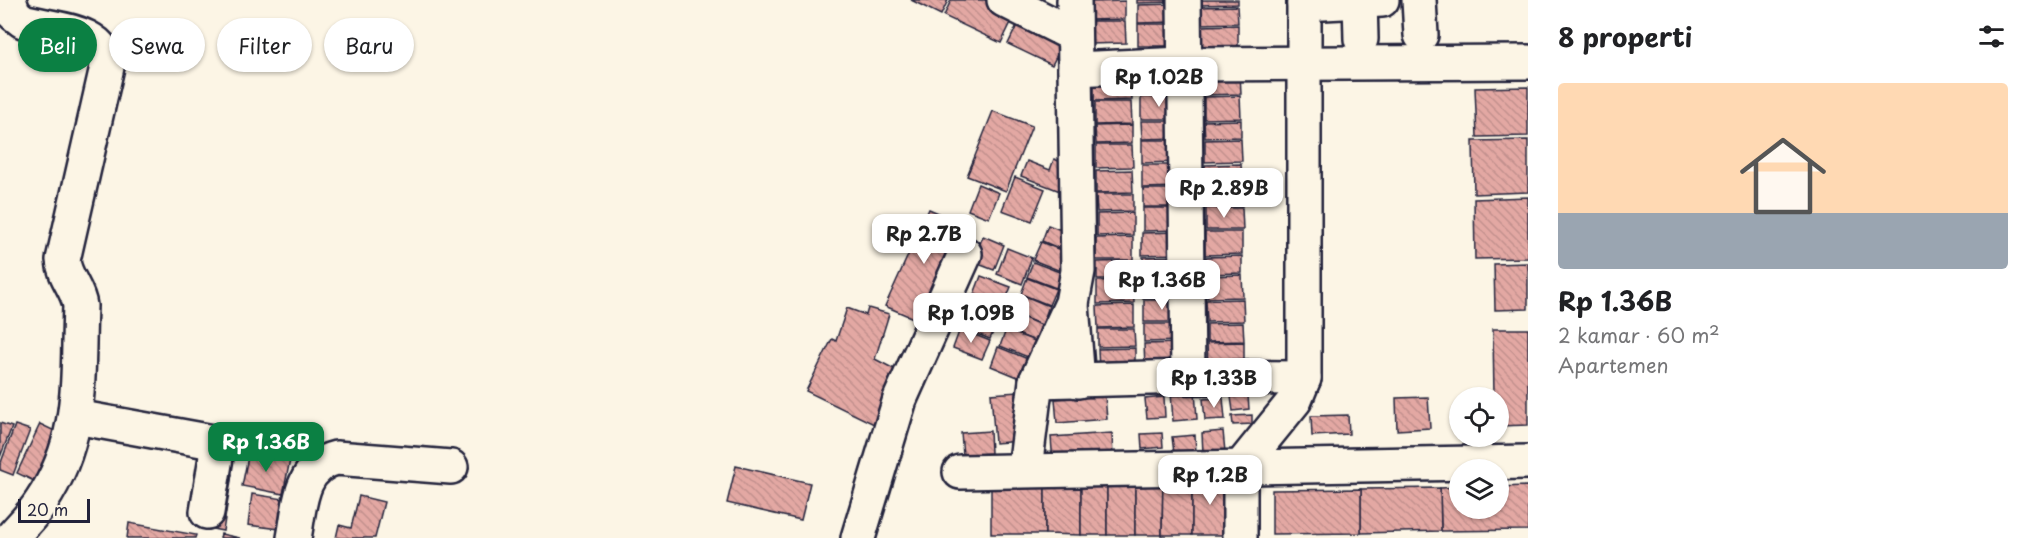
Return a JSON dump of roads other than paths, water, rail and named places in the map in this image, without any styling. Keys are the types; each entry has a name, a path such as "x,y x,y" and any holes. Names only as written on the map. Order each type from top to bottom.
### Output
{"street":[{"path":"9,0 14,14 22,21 95,40 104,51 107,60 63,260 64,269 79,298 80,306 76,417 64,460 55,479 40,504 11,538"},
{"path":"1004,0 1074,35"},
{"path":"1024,469 1036,381 1072,303 1078,271 1074,0"},
{"path":"1184,0 1188,377"},
{"path":"1419,0 1422,35"},
{"path":"1240,538 1240,468 1296,400 1304,378 1304,2 1368,1 1361,39"},
{"path":"1075,69 1184,64 1528,62"},
{"path":"858,538 900,399 965,254"},
{"path":"1072,303 1078,381"},
{"path":"1036,381 1188,377 1304,378"},
{"path":"76,417 213,442 216,457 207,512"},
{"path":"294,538 308,475 321,463 336,458 451,467"},
{"path":"960,472 1024,469 1240,468 1528,462"}]}
